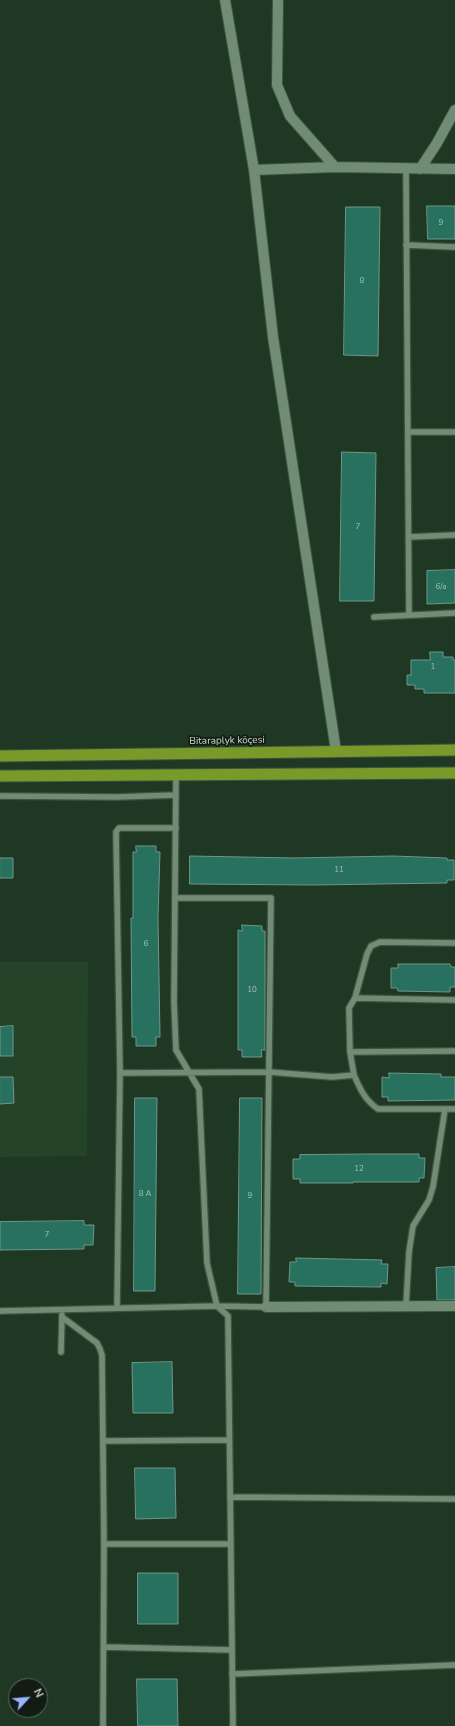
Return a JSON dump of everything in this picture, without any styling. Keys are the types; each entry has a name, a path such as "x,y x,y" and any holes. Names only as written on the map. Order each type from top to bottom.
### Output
{"highway":[{"name":"Bitaraplyk köçesi","path":"0,756 455,750"},
{"path":"0,776 455,772"}],"street":[{"path":"225,0 254,170 273,337 336,751"},
{"path":"278,0 277,85 290,116 336,167"},
{"path":"420,169 437,143 455,110"},
{"path":"254,170 336,167 455,169"},
{"path":"266,1306 455,1306"}],"lane":[{"path":"406,169 409,615"},
{"path":"406,245 455,247"},
{"path":"408,432 455,432"},
{"path":"409,537 455,535"},
{"path":"374,617 455,613"},
{"path":"176,775 174,1002 176,1050 199,1089 207,1263 217,1306 228,1316 233,1726"},
{"path":"0,796 118,797 176,795"},
{"path":"117,1308 120,1073 116,832 119,828 176,828"},
{"path":"0,1310 266,1306 271,898 175,898"},
{"path":"455,943 380,942 371,946 355,998 349,1008 350,1052 354,1075 362,1093 370,1103 378,1109 455,1109"},
{"path":"355,998 455,1000"},
{"path":"350,1052 455,1051"},
{"path":"120,1073 269,1072 332,1077 354,1075"},
{"path":"406,1306 409,1252 413,1226 429,1200 433,1187 445,1109"},
{"path":"61,1352 62,1309"},
{"path":"62,1317 93,1339 100,1349 104,1544 103,1726"},
{"path":"103,1441 229,1440"},
{"path":"230,1497 455,1500"},
{"path":"104,1544 230,1544"},
{"path":"104,1647 232,1650"},
{"path":"232,1674 455,1665"}],"shaded area":[{"path":"0,962 88,962 87,1156 0,1157"}],"building":[{"path":"427,206 455,206 455,239 428,239"},
{"path":"346,207 380,207 378,356 344,355"},
{"path":"342,452 376,453 374,601 340,601"},
{"path":"455,570 455,603 427,604 427,571"},
{"path":"430,652 443,652 443,657 453,657 453,660 455,660 455,693 424,693 424,689 415,689 415,685 407,685 407,675 411,675 411,660 430,660"},
{"path":"136,846 156,846 156,852 160,852 158,918 160,1037 156,1037 156,1046 136,1046 136,1037 132,1037 131,918 133,918 133,852 136,852"},
{"path":"190,856 294,858 393,856 447,858 447,860 454,860 454,880 447,880 447,883 313,885 190,884"},
{"path":"0,858 13,858 13,878 0,878"},
{"path":"242,925 262,926 262,931 265,931 265,1050 261,1050 262,1057 242,1057 242,1050 238,1050 238,930 242,931"},
{"path":"398,964 450,964 451,967 455,967 455,987 450,987 450,992 398,991 397,988 391,988 391,968 398,968"},
{"path":"13,1026 13,1056 0,1056 0,1027"},
{"path":"389,1073 441,1074 441,1077 455,1077 455,1100 388,1101 388,1097 382,1097 382,1077 389,1078"},
{"path":"0,1077 13,1077 14,1103 0,1104"},
{"path":"135,1098 157,1098 155,1291 134,1291"},
{"path":"240,1098 262,1098 261,1294 238,1294"},
{"path":"419,1154 419,1158 425,1158 424,1178 419,1178 419,1182 353,1183 300,1183 300,1179 293,1179 293,1159 300,1159 300,1155"},
{"path":"84,1221 84,1225 94,1225 93,1245 84,1245 84,1249 0,1250 0,1222"},
{"path":"296,1258 382,1260 381,1264 388,1264 387,1284 381,1283 381,1287 295,1286 295,1282 289,1282 290,1262 296,1262"},
{"path":"455,1267 455,1300 437,1300 436,1268"},
{"path":"172,1362 173,1413 133,1413 132,1363"},
{"path":"135,1468 175,1468 176,1518 136,1519"},
{"path":"138,1573 178,1573 178,1624 138,1624"},
{"path":"137,1679 177,1679 178,1726 138,1726"}]}
